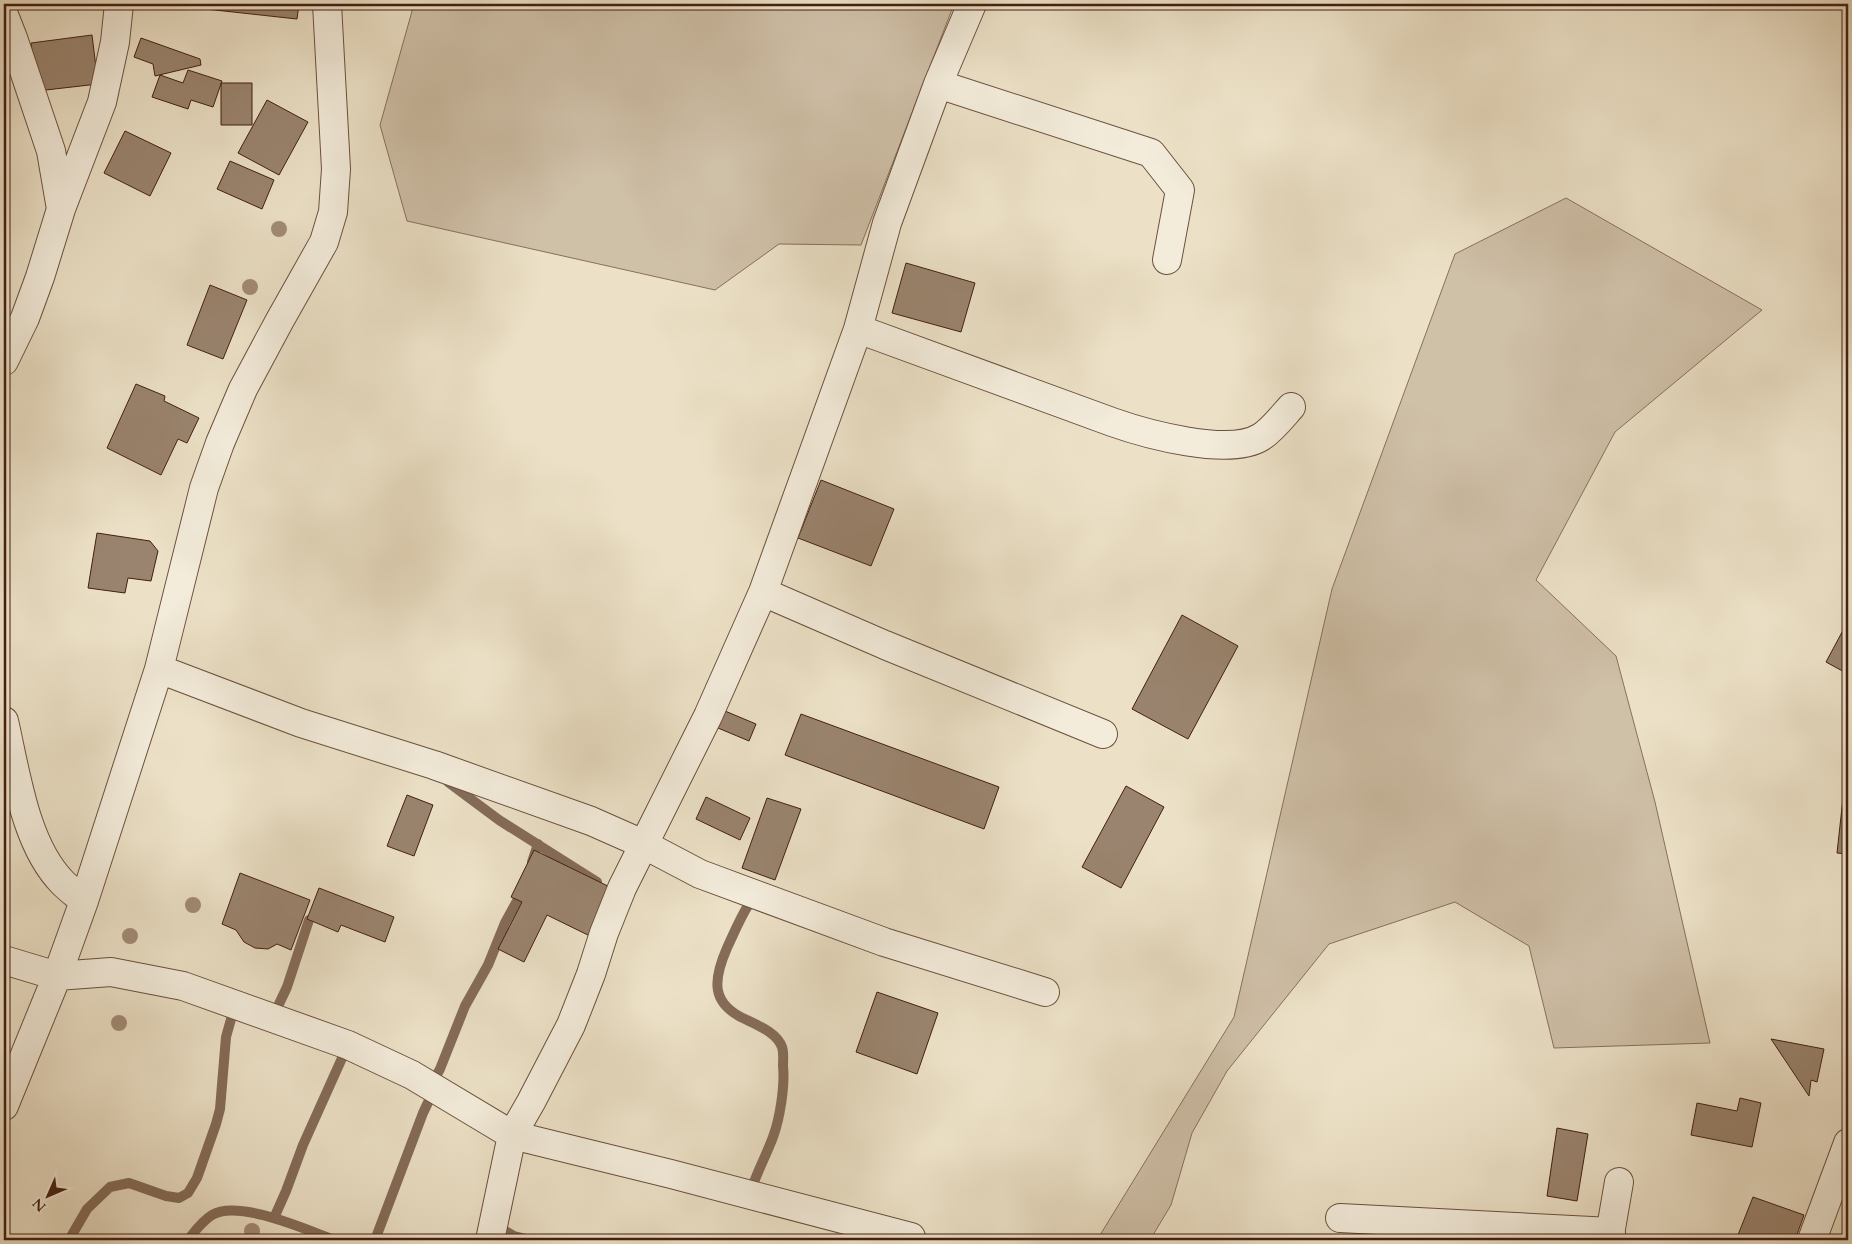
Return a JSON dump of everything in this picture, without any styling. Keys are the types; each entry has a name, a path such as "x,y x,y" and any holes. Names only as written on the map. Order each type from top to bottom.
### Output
{"street":[{"path":"4,361 14,316 40,277 61,209 102,102 116,42 120,4"},
{"path":"4,1106 57,976 84,901 159,669 204,488 220,443 248,380 324,242 334,212 336,169 327,4"},
{"path":"490,1240 512,1135 572,1025 622,888 708,716 763,592 858,329 888,223 938,84 972,4"},
{"path":"4,16 51,152 61,209"},
{"path":"938,84 1151,153 1180,190 1167,260"},
{"path":"858,329 1146,434 1198,443 1240,444 1261,437 1291,407"},
{"path":"763,592 885,645 1103,734"},
{"path":"159,669 301,723 434,765 591,821 644,844 700,874 884,942 1045,992"},
{"path":"4,721 31,832 51,868 63,883 84,901"},
{"path":"4,960 57,976 111,972 183,986 348,1045 412,1076 512,1135 671,1174 911,1237"},
{"path":"1812,1240 1848,1143"},
{"path":"1340,1218 1610,1236 1619,1182"}],"shaded area":[{"path":"414,4 954,4 861,245 779,244 715,290 407,221 380,125"},
{"path":"1566,198 1762,310 1615,432 1536,580 1616,656 1655,802 1710,1043 1554,1048 1529,946 1455,902 1329,944 1227,1071 1192,1133 1171,1205 1150,1240 1097,1240 1234,1017 1332,589 1455,254"}],"building":[{"path":"169,4 299,4 297,19"},
{"path":"92,35 98,84 37,91 31,43"},
{"path":"141,38 200,59 201,65 155,76 153,64 134,57"},
{"path":"188,70 222,81 213,107 191,100 188,109 152,97 160,75 183,83"},
{"path":"221,83 252,83 252,125 221,125"},
{"path":"267,100 308,122 279,175 238,153"},
{"path":"125,131 171,153 150,196 104,173"},
{"path":"230,161 274,180 262,209 217,189"},
{"path":"906,263 975,283 961,332 892,313"},
{"path":"210,285 247,300 223,359 187,345"},
{"path":"136,384 165,396 164,401 199,418 187,443 178,439 161,475 107,448"},
{"path":"821,480 894,509 871,566 798,538"},
{"path":"97,533 150,541 158,551 151,581 128,578 125,593 88,588"},
{"path":"1182,615 1238,646 1188,739 1132,709"},
{"path":"1848,621 1848,674 1826,662"},
{"path":"725,711 756,724 749,741 718,728"},
{"path":"801,714 999,787 984,829 785,755"},
{"path":"1126,786 1164,807 1121,888 1082,867"},
{"path":"1844,789 1848,790 1848,854 1837,853"},
{"path":"407,795 433,805 414,856 387,846"},
{"path":"706,797 750,818 740,840 696,819"},
{"path":"767,798 801,809 775,880 742,868"},
{"path":"534,850 616,890 592,937 547,915 524,962 498,949 522,902 511,897"},
{"path":"240,873 310,900 291,950 277,944 268,949 255,948 244,942 236,930 222,924"},
{"path":"319,888 394,917 385,942 341,925 338,932 307,919"},
{"path":"877,992 938,1013 917,1074 856,1052"},
{"path":"1771,1039 1824,1049 1817,1082 1811,1080 1809,1096"},
{"path":"1740,1098 1761,1103 1752,1147 1691,1135 1697,1103 1737,1111"},
{"path":"1557,1128 1588,1134 1577,1201 1547,1196"},
{"path":"1753,1197 1804,1215 1795,1240 1736,1240"}],"waterway":[{"path":"448,782 499,820 597,882"},
{"path":"532,862 538,844"},
{"path":"431,1085 440,1069 465,1006 488,965 505,923 524,888"},
{"path":"749,904 722,960 717,981 718,990 726,1006 735,1014 767,1030 780,1042 783,1052 783,1083 778,1121 750,1193"},
{"path":"279,1004 287,987 309,920"},
{"path":"69,1240 87,1209 110,1187 129,1183 166,1196 179,1198 188,1193 197,1178 220,1109 226,1037 235,1005"},
{"path":"274,1218 303,1145 347,1047"},
{"path":"375,1240 432,1094"},
{"path":"188,1240 208,1217 224,1211 255,1213 290,1223 334,1240"},
{"path":"500,1228 514,1236 530,1240"}]}
